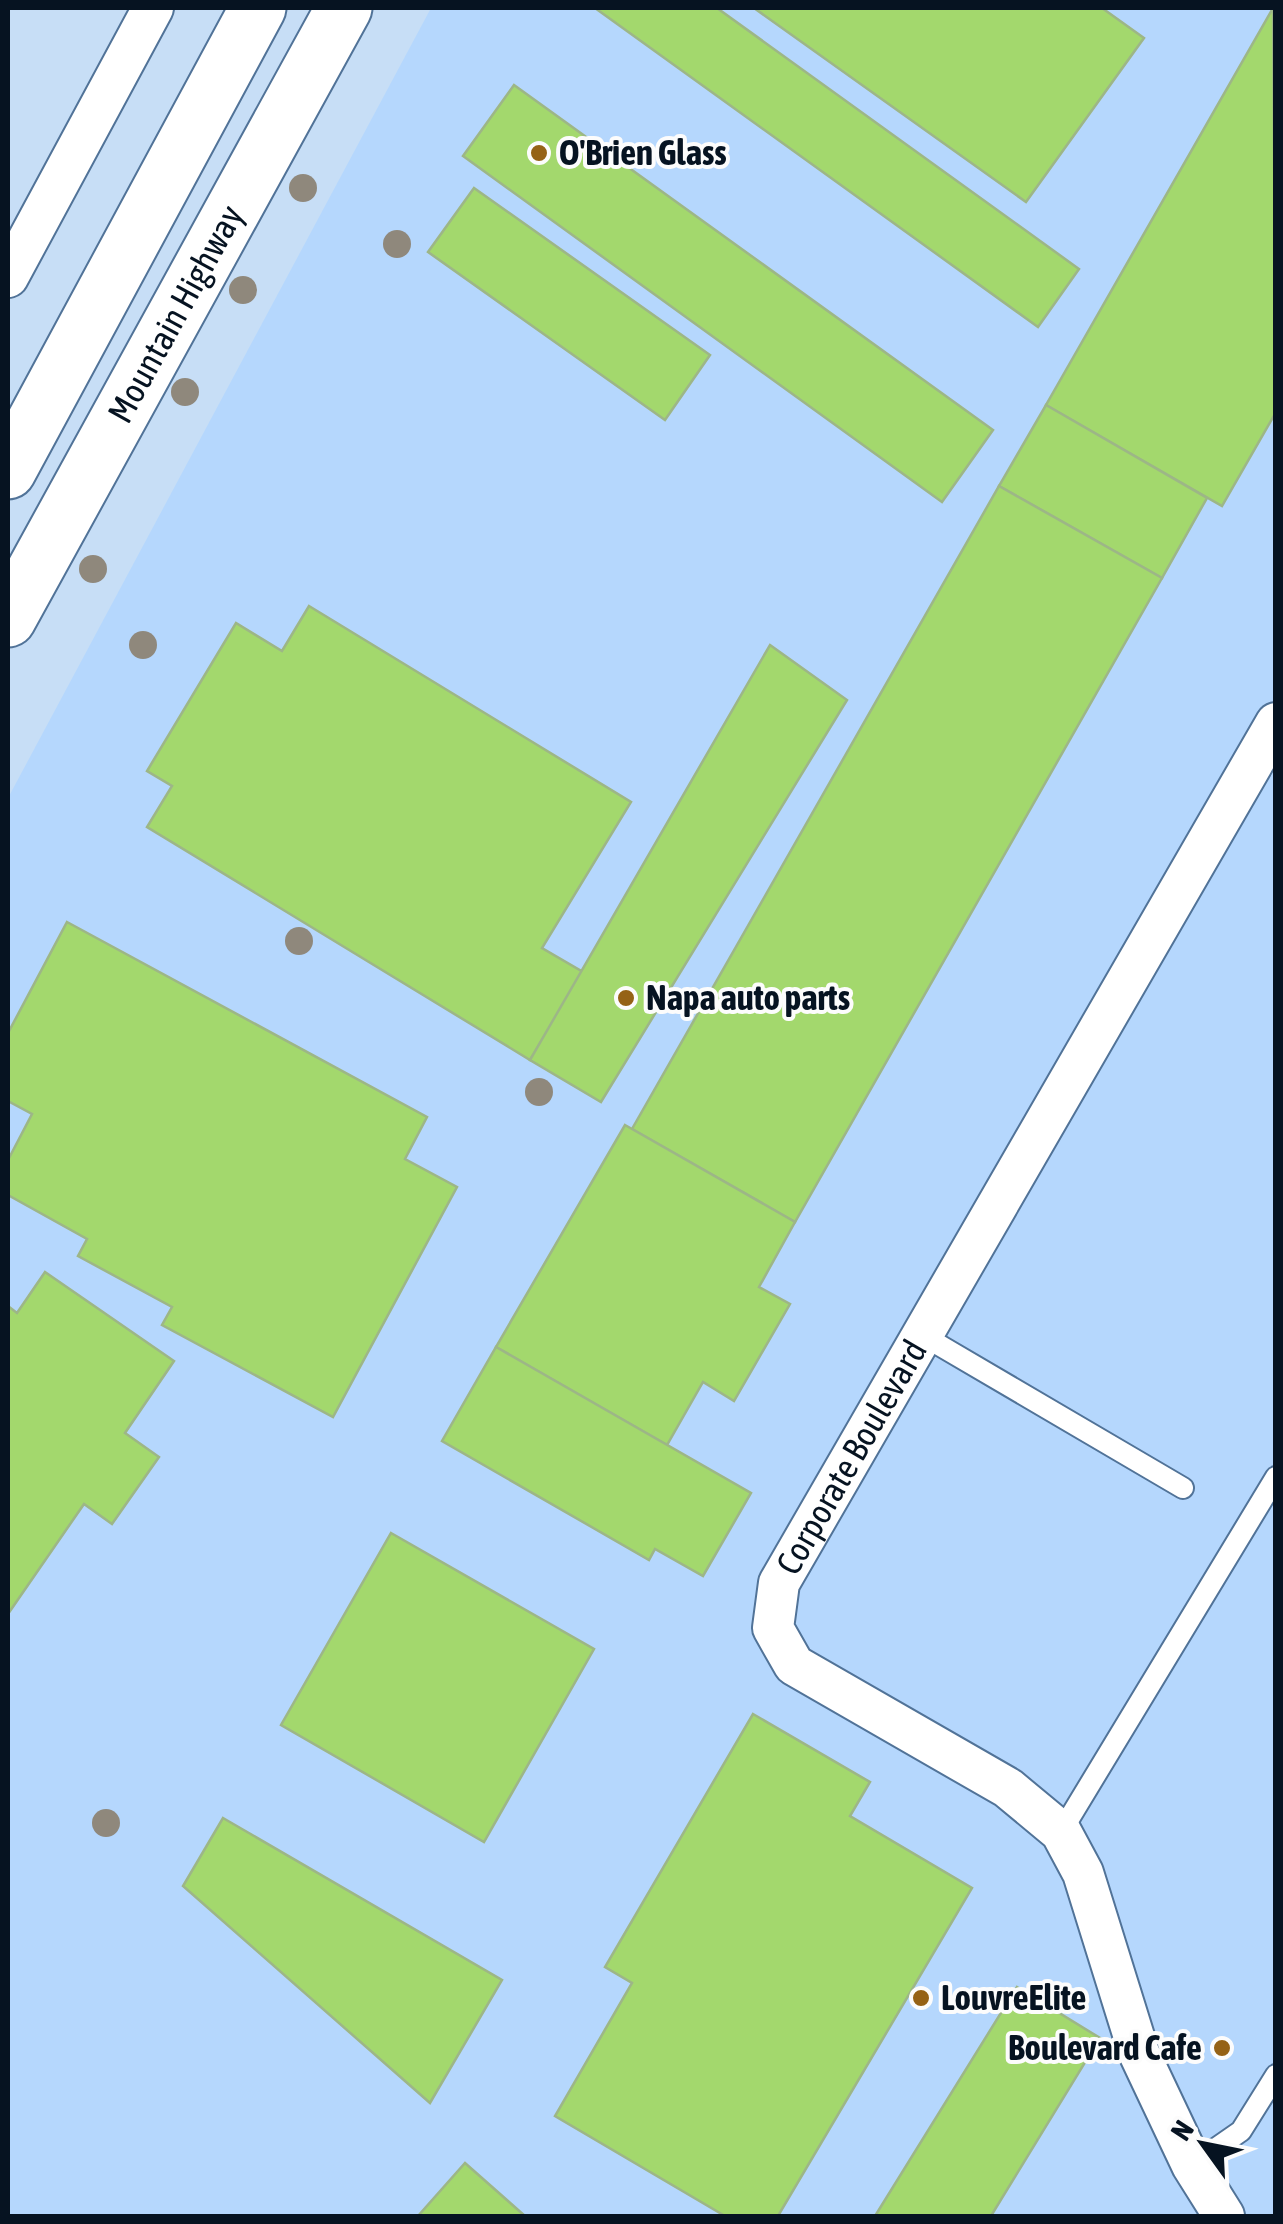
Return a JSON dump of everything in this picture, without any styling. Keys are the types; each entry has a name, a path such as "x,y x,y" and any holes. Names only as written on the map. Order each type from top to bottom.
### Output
{"main road":[{"name":"Mountain Highway","path":"8,471 258,8"},
{"name":"Mountain Highway","path":"8,619 20,565 344,8"}],"street":[{"path":"8,277 152,8"},
{"name":"Corporate Boulevard","path":"1224,2216 1192,2165 1138,2053 1083,1873 1061,1832 1008,1788 794,1665 774,1628 779,1583 1276,723"}],"lane":[{"path":"922,1335 1183,1488"},
{"path":"1061,1832 1276,1477"},
{"path":"1192,2165 1241,2131 1276,2074"}],"shaded area":[{"path":"431,8 1275,8 1275,2216 8,2216 8,798"}],"building":[{"path":"595,8 717,8 1079,269 1038,327"},
{"path":"754,8 1102,8 1144,38 1026,202"},
{"path":"1273,8 1276,412 1222,506 1046,405"},
{"path":"514,85 993,430 942,502 463,156"},
{"path":"474,188 710,355 665,420 428,252"},
{"path":"1046,405 1207,498 1162,578 999,486"},
{"path":"999,486 1162,578 795,1222 632,1129"},
{"path":"309,606 631,802 542,948 583,972 530,1060 147,827 172,786 147,771 236,623 282,651"},
{"path":"770,645 847,700 601,1102 530,1060"},
{"path":"67,922 427,1117 405,1159 457,1187 333,1417 162,1325 172,1307 78,1256 87,1239 8,1195 8,1160 32,1114 8,1101 8,1033"},
{"path":"625,1125 795,1222 759,1287 790,1304 734,1401 703,1382 667,1445 496,1347"},
{"path":"45,1272 174,1361 125,1433 159,1457 112,1524 84,1504 8,1614 8,1306 17,1313"},
{"path":"496,1347 751,1493 703,1576 655,1549 649,1560 442,1441"},
{"path":"391,1533 594,1649 484,1842 281,1725"},
{"path":"753,1714 870,1782 850,1816 972,1888 778,2216 725,2216 555,2116 632,1983 605,1967"},
{"path":"223,1818 502,1980 430,2103 183,1886"},
{"path":"1017,1987 1100,2038 991,2216 875,2216"},
{"path":"465,2163 525,2216 418,2216"}],"place":[{"name":"O'Brien Glass","path":"539,153"},
{"name":"Napa auto parts","path":"626,998"},
{"name":"LouvreElite","path":"921,1998"},
{"name":"Boulevard Cafe","path":"1222,2048"}]}
